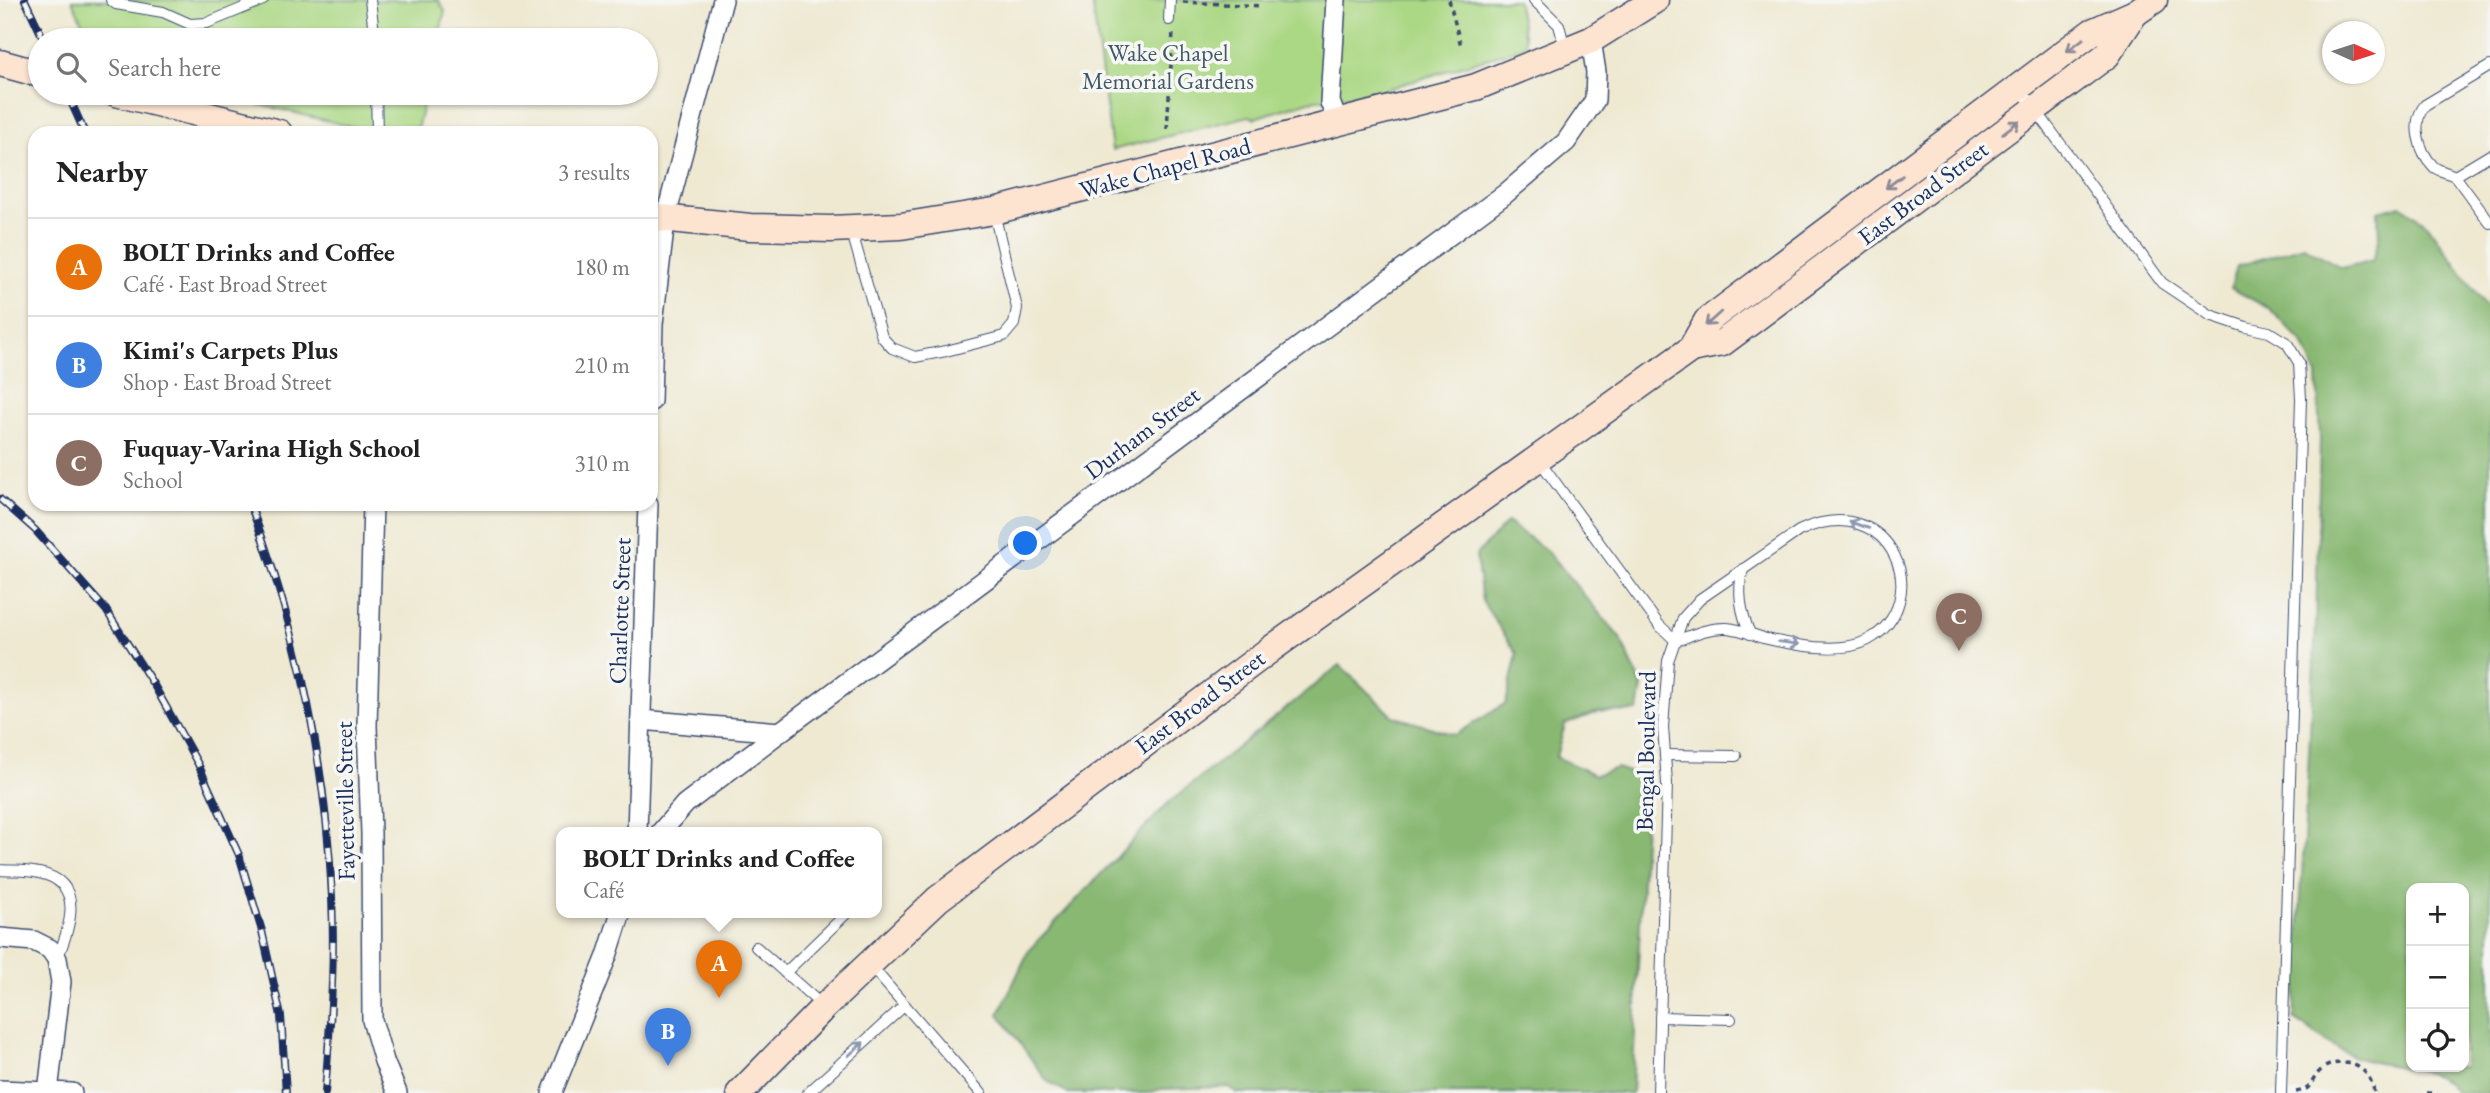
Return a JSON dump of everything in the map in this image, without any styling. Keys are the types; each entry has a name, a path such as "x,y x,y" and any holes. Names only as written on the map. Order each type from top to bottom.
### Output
{"main road":[{"name":"Wake Chapel Road","path":"658,219 750,227 850,228 901,226 994,211 1476,87 1591,40 1655,0"},
{"name":"East Broad Street","path":"1691,349 1707,321 2092,32 2145,6"},
{"name":"East Broad Street","path":"740,1093 824,1007 938,899 1271,649 1691,349 1722,343 2108,55 2145,6"},
{"path":"0,64 28,71"},
{"path":"165,105 250,126"}],"street":[{"path":"658,219 723,0"},
{"path":"1336,0 1330,102 1338,123"},
{"name":"Durham Street","path":"665,827 685,804 780,732 1505,194 1566,142 1595,100 1596,72 1591,40"},
{"name":"Fayetteville Street","path":"373,511 367,726 372,1020 397,1093"},
{"name":"Charlotte Street","path":"637,827 648,511"},
{"name":"Charlotte Street","path":"641,720 780,732"},
{"path":"552,1093 607,956 619,918"},
{"path":"0,938 34,941 50,949 57,960 61,982 48,1092"},
{"path":"0,1090 72,1093"}],"lane":[{"path":"111,0 116,4 163,12 190,24 207,23 263,0"},
{"path":"158,0 163,12"},
{"path":"370,0 374,28"},
{"path":"1168,20 1170,0"},
{"path":"1534,0 1559,24 1566,52"},
{"path":"2490,66 2426,105 2418,113 2416,130 2423,150 2435,168 2455,176 2490,223"},
{"path":"2019,87 2162,283 2210,315 2279,336 2294,352 2298,363 2301,399 2281,1093"},
{"path":"376,105 377,126"},
{"path":"2455,176 2490,155"},
{"path":"850,228 882,337 891,348 915,357 1004,336 1014,324 1017,308 994,211"},
{"name":"Bengal Boulevard","path":"1538,458 1659,625 1675,641 1665,675 1663,727 1667,783 1658,1093"},
{"path":"1835,520 1865,526 1883,539 1897,560 1900,574 1898,604 1890,619 1870,640 1858,645 1834,649 1782,642 1738,630 1717,628 1675,641 1683,618 1690,608 1712,589 1813,524 1835,520"},
{"path":"1743,569 1740,581 1741,607 1750,634"},
{"path":"1665,755 1736,756"},
{"path":"0,870 40,873 60,881 72,900 68,932 57,960"},
{"path":"785,973 842,918"},
{"path":"756,947 824,1007"},
{"path":"869,965 981,1093"},
{"path":"808,1093 905,1005"},
{"path":"1660,1017 1731,1019"}],"path":[{"path":"1170,0 1261,6"},
{"path":"1449,0 1461,46"},
{"path":"1167,129 1173,30 1168,20"},
{"path":"1118,77 1256,86"},
{"path":"2290,1093 2306,1090 2320,1070 2328,1065 2350,1063 2368,1076 2374,1086 2374,1093"},
{"path":"2427,1093 2434,1093"}],"green space":[{"path":"72,0 438,0 445,11 441,28 85,28"},
{"name":"Wake Chapel Memorial Gardens","path":"1092,0 1517,0 1525,40 1524,47 1377,92 1309,101 1255,118 1249,116 1112,150"},
{"path":"261,105 423,105 418,126 350,126"},
{"path":"2401,205 2428,225 2490,312 2490,1093 2456,1093 2447,1083 2425,1072 2469,1072 2469,883 2406,883 2406,1068 2350,1055 2294,1019 2316,627 2320,438 2317,375 2303,343 2270,309 2231,288 2237,266 2304,246 2342,268 2373,260 2379,239 2378,211"},
{"path":"1507,522 1546,550 1620,638 1642,686 1638,711 1598,712 1565,724 1556,757 1595,775 1617,768 1642,777 1646,797 1632,1093 1236,1093 1228,1087 1161,1089 1148,1093 1068,1093 1047,1081 999,1014 1029,950 1167,804 1340,665 1393,716 1455,735 1506,703 1517,654 1482,601 1476,555"}],"railway":[{"path":"25,0 38,28"},
{"path":"72,105 82,126"},
{"path":"0,499 35,530 106,610 155,687 198,764 239,855 262,931 281,1016 286,1093"},
{"path":"253,511 295,648 316,747 323,797 333,921 332,995 325,1093"}],"place":[{"name":"Fuquay-Varina High School","path":"1959,651"},
{"name":"BOLT Drinks and Coffee","path":"719,998"},
{"name":"Kimi's Carpets Plus","path":"668,1066"}]}
